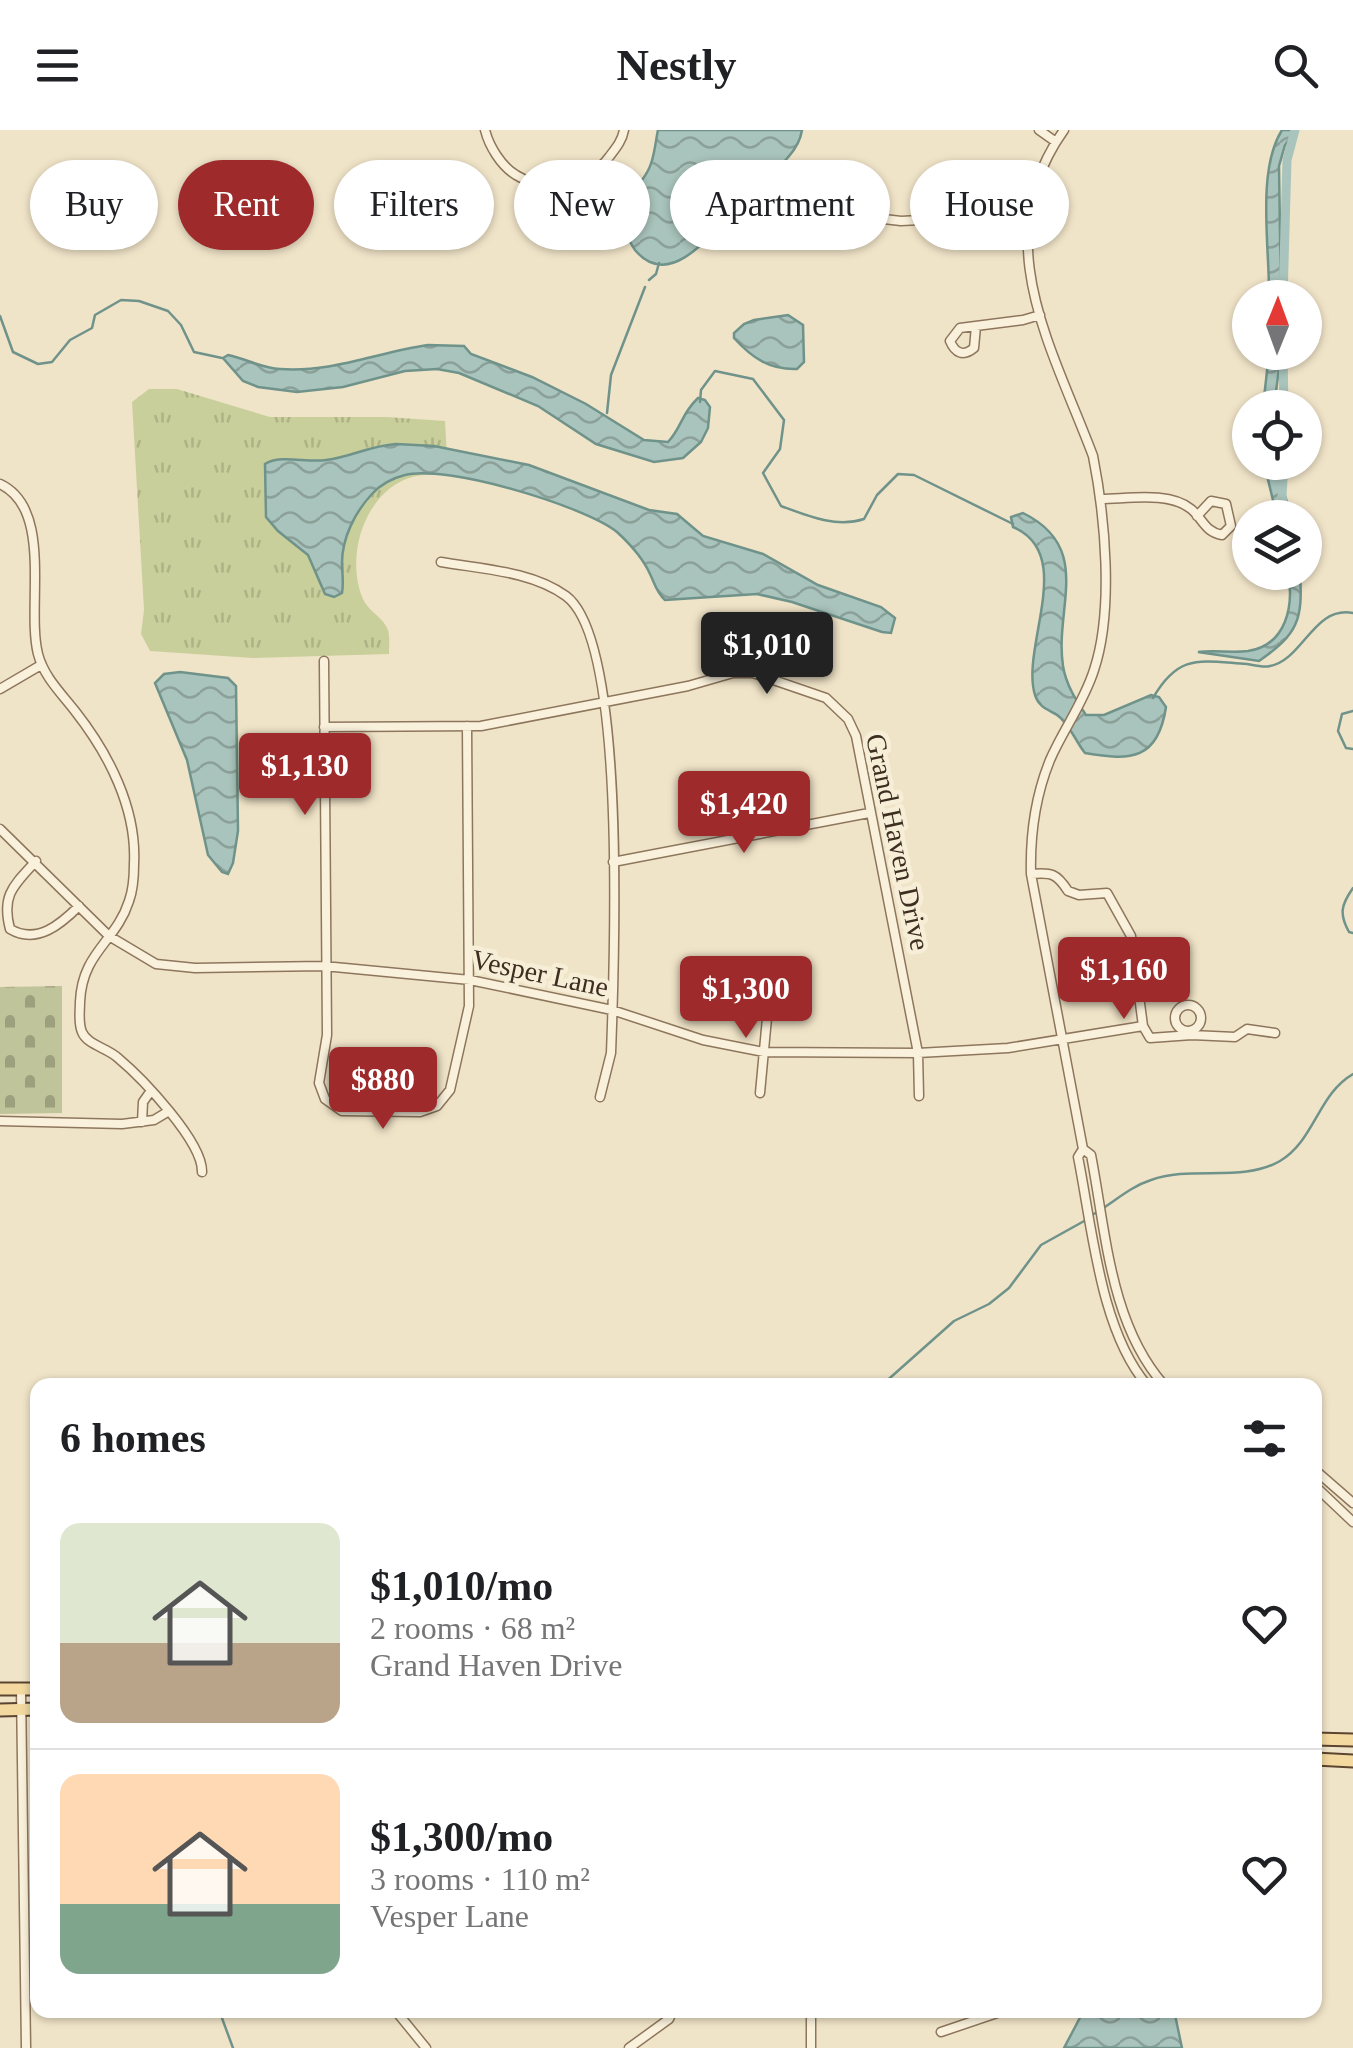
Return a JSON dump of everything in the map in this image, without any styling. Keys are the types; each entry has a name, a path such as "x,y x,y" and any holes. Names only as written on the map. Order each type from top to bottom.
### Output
{"main road":[{"path":"0,1689 30,1689"},
{"path":"0,1710 30,1710"},
{"path":"1322,1739 1353,1740"},
{"path":"1322,1760 1353,1761"}],"street":[{"path":"486,130 489,146 516,176 545,183 579,181 600,170 623,138 624,130"},
{"path":"1038,130 1056,142"},
{"path":"1047,160 1064,130"},
{"path":"1028,250 1028,274 1040,314 1092,456 1105,543 1102,631 1090,680 1039,792 1030,846 1031,874 1083,1149 1091,1156 1125,1317 1158,1378"},
{"path":"976,326 1040,314"},
{"path":"0,484 12,490 28,516 34,553 35,636 41,665 100,746 124,803 134,852 129,903 94,954 82,982 82,1032 86,1039 119,1058 169,1111 200,1154 202,1172"},
{"path":"1100,498 1174,501 1190,508 1211,533 1222,536 1231,526 1226,504 1218,501 1210,501 1197,516"},
{"path":"442,562 525,577 567,597 586,622 612,757 611,1053 600,1097"},
{"path":"324,662 327,1035 319,1083 329,1104 350,1113 420,1112 442,1101 454,1076 468,1020 470,980 467,726"},
{"path":"0,690 41,665"},
{"name":"Grand Haven Drive","path":"324,726 502,723 605,708 733,673 753,673 826,698 848,719 856,736 918,1054 919,1096"},
{"path":"613,862 869,813"},
{"name":"Vesper Lane","path":"0,828 109,936 156,964 470,980 612,1010 703,1040 764,1052 918,1054 1008,1048 1143,1026"},
{"path":"36,862 9,893 10,929 18,934 41,934 65,921 79,906"},
{"path":"1031,874 1051,872 1068,891 1079,895 1106,893 1131,936 1143,1026 1150,1038 1192,1032 1235,1037 1247,1029 1275,1032"},
{"path":"758,984 765,1002 760,1094"},
{"path":"142,1122 144,1102 150,1092"},
{"path":"0,1121 142,1122 169,1111"},
{"path":"1083,1149 1078,1157 1112,1321 1143,1378"},
{"path":"1322,1476 1353,1503"},
{"path":"1322,1493 1353,1522"},
{"path":"22,1689 26,2048"},
{"path":"402,2018 426,2048"},
{"path":"629,2048 669,2018"},
{"path":"810,2048 811,2018"},
{"path":"940,2032 982,2018"}],"green space":[{"path":"149,389 177,389 270,417 445,421 448,475 416,476 384,494 372,508 358,544 358,582 365,603 388,630 389,654 252,658 150,651 141,634 144,610 132,402"},
{"path":"62,986 62,1113 0,1114 0,987"}],"water":[{"path":"658,130 802,130 786,160 670,160 670,250 695,250 665,265 650,262 635,250 650,250 651,164"},
{"path":"1282,130 1297,130 1285,145 1279,166 1281,280 1268,280 1266,211 1274,147"},
{"path":"788,315 803,325 804,362 797,369 762,361 734,338 744,324"},
{"path":"428,345 464,346 471,354 532,377 586,404 644,440 668,442 698,398 710,407 708,428 701,442 683,458 654,462 596,444 538,406 459,373 437,369 405,371 343,387 297,392 243,381 223,358 228,355 267,367 299,369"},
{"path":"1267,370 1279,370 1276,390 1265,390"},
{"path":"396,444 434,446 529,465 649,510 677,514 703,536 763,554 818,585 881,607 895,618 891,633 757,594 665,600 636,552 617,532 600,522 514,490 424,473 391,480 366,501 344,544 342,593 334,597 325,594 308,555 266,517 265,464 278,460 326,460"},
{"path":"1268,480 1280,480 1286,500 1273,500"},
{"path":"1023,513 1045,527 1058,544 1064,561 1063,666 1069,686 1086,715 1104,715 1151,695 1159,697 1166,707 1156,738 1140,753 1116,757 1085,753 1065,723 1035,695 1032,675 1044,579 1041,558 1032,540 1013,527 1011,517"},
{"path":"1289,590 1300,590 1295,624 1290,634 1259,661 1198,652 1248,651 1272,641 1285,622"},
{"path":"164,674 228,678 236,686 238,831 228,874 208,855 187,760 155,683"},
{"path":"1080,2018 1176,2018 1182,2048 1064,2048"}],"waterway":[{"path":"1284,280 1287,160 1295,130"},
{"path":"649,280 659,263"},
{"path":"607,413 611,375 645,287"},
{"path":"0,316 13,352 38,364 52,362 70,340 92,328 95,315 121,300 139,301 168,311 181,325 194,352 222,358"},
{"path":"1283,370 1284,390"},
{"path":"700,402 701,390 715,371 753,379 784,420 780,449 763,473 781,506 833,521 864,519 877,495 898,474 914,475 1013,524"},
{"path":"1283,480 1283,500"},
{"path":"1153,698 1172,673 1182,667 1203,662 1270,666 1291,654 1328,617 1353,613"},
{"path":"1353,711 1342,714 1338,731 1346,748 1353,749"},
{"path":"1353,888 1343,915 1349,932 1353,933"},
{"path":"1092,1215 1151,1180 1183,1174 1250,1171 1280,1161 1301,1141 1332,1093 1353,1074"},
{"path":"890,1378 954,1321 989,1304 1009,1288 1041,1245 1086,1220"},
{"path":"222,2018 233,2048"}]}
